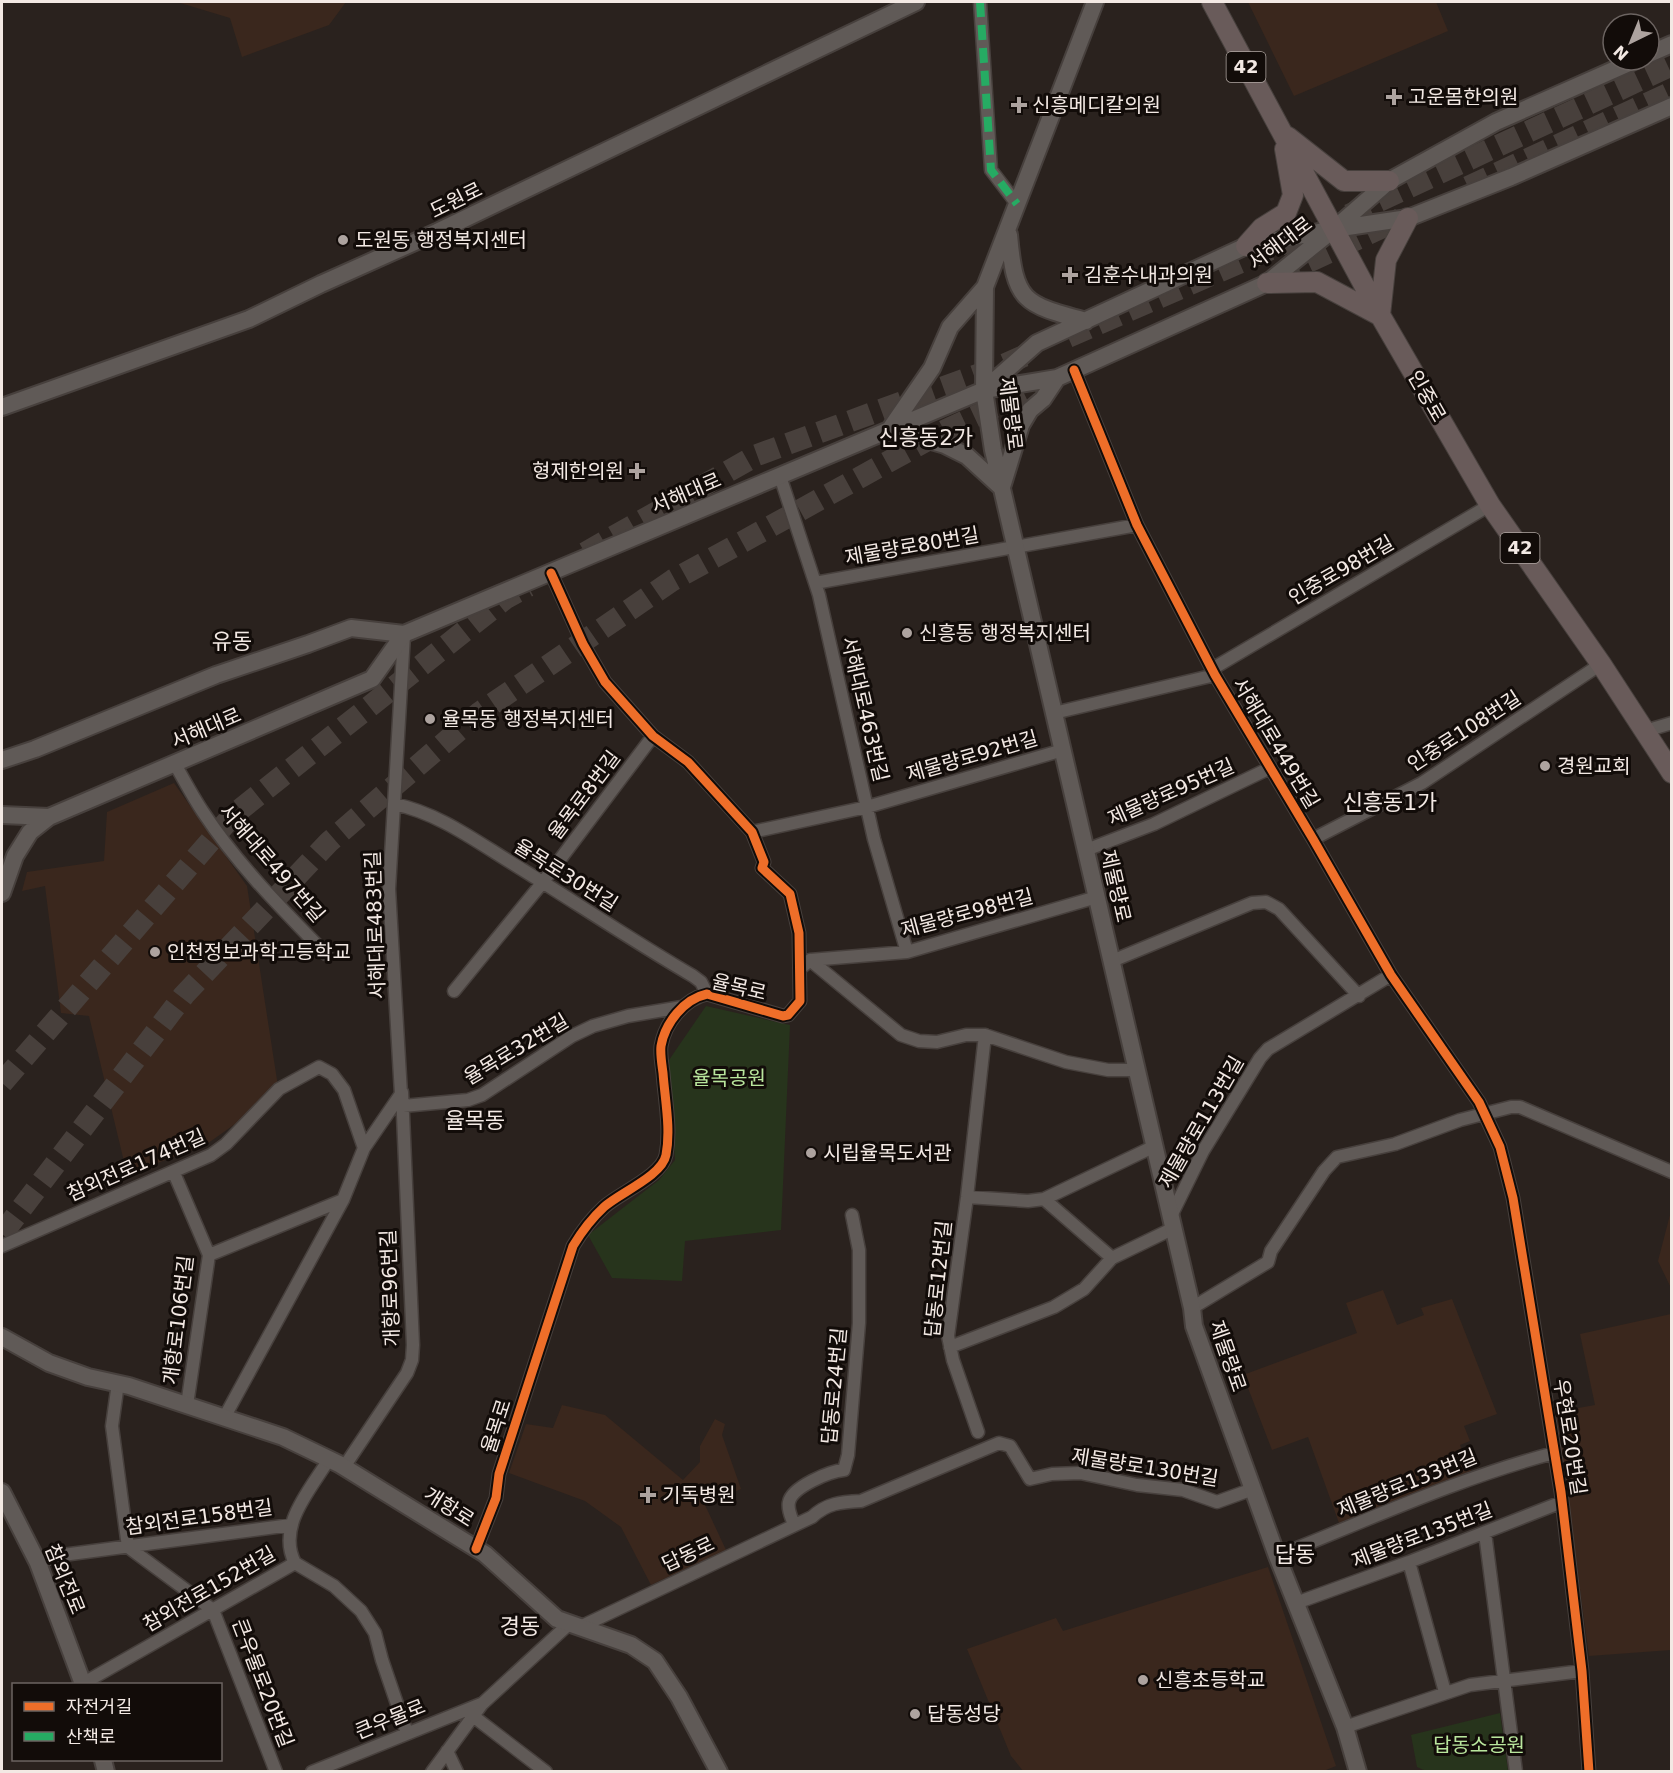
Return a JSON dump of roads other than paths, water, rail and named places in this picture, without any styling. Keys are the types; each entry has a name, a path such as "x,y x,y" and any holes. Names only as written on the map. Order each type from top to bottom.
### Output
{"main road":[{"name":"도원로","path":"2,406 249,319 437,232 916,2"},
{"name":"제물량로","path":"1095,2 985,287 984,390 993,450 1155,1146 1192,1308 1194,1326 1277,1557 1345,1727 1358,1772"},
{"name":"인중로","path":"1212,2 1380,315 1491,506 1601,664 1671,772"},
{"name":"서해대로","path":"2,760 35,749 216,675 351,628 404,634 984,390 1057,378 1267,283 1389,181 1496,122 1609,72"},
{"name":"서해대로","path":"984,390 1037,343 1246,246 1408,218 1511,177 1671,106"},
{"path":"1282,132 1344,181 1389,181"},
{"path":"1246,246 1262,228 1286,213 1293,195 1282,132"},
{"path":"1267,283 1317,282 1380,315 1386,260 1408,218"},
{"path":"1008,231 1011,260 1018,286 1028,300 1043,309 1086,321"},
{"path":"985,287 950,327 932,368 890,429 945,445 967,456 1002,488 1021,425 1030,410 1043,399 1057,378"},
{"name":"서해대로","path":"2,815 49,817 372,679 404,634"},
{"path":"2,754 7,756 35,749"},
{"path":"2,893 15,856 30,832 49,817"},
{"name":"개항로","path":"2,1337 49,1363 283,1437 336,1463 485,1554 557,1619 631,1645 655,1661 679,1697 719,1772"},
{"name":"참외전로","path":"2,1492 38,1563 82,1683"}],"street":[{"path":"980,2 991,170 1017,204"},
{"name":"서해대로449번길","path":"1074,370 1137,525 1214,672 1391,975 1485,1113"},
{"name":"서해대로463번길","path":"780,476 815,583 874,839 907,952"},
{"name":"인중로98번길","path":"1054,714 1214,672 1491,506"},
{"path":"1016,547 1137,525"},
{"name":"제물량로80번길","path":"815,583 1016,547"},
{"name":"율목로","path":"476,1549 496,1498 500,1474 573,1246 586,1224 606,1205 660,1169 666,1158 668,1129 661,1047 669,1024 682,1008 697,996 707,994 783,1016 788,1016 800,1001 799,933 790,894 762,868 764,862 752,832 688,762 653,735 605,682 594,667 551,573"},
{"name":"서해대로483번길","path":"402,1088 389,889 404,634"},
{"name":"인중로108번길","path":"1313,838 1422,783 1601,664"},
{"path":"1645,731 1671,723"},
{"name":"율목로8번길","path":"454,991 543,882 653,735"},
{"name":"제물량로92번길","path":"752,832 867,807 1063,750"},
{"name":"서해대로497번길","path":"176,764 203,812 229,848 272,898 326,954"},
{"name":"제물량로95번길","path":"1086,850 1154,824 1270,768"},
{"name":"율목로30번길","path":"394,804 411,807 436,818 543,882 635,942 702,982 707,994"},
{"name":"제물량로98번길","path":"810,960 907,952 1097,897"},
{"path":"1112,961 1252,903 1266,902 1279,909 1359,996"},
{"path":"800,969 810,960 901,1035 919,1041 937,1042 966,1035 985,1035 1066,1062 1108,1070 1137,1070"},
{"name":"제물량로113번길","path":"1172,1222 1203,1150 1260,1058 1268,1049 1391,975"},
{"name":"율목로32번길","path":"403,1106 468,1100 482,1095 572,1036 593,1026 628,1016 682,1008"},
{"name":"답동로12번길","path":"978,1432 953,1360 948,1336 967,1197 985,1035"},
{"name":"참외전로174번길","path":"2,1246 211,1155 226,1144 279,1089 319,1067 332,1074 344,1090 364,1148"},
{"path":"224,1418 343,1200 364,1148 394,1107 402,1088"},
{"name":"개항로96번길","path":"336,1463 407,1373 412,1360 402,1088"},
{"path":"1192,1308 1268,1262 1271,1251 1324,1171 1336,1158 1395,1144 1460,1120 1511,1107 1520,1107 1671,1172"},
{"name":"우현로20번길","path":"1485,1113 1500,1147 1513,1198 1562,1502 1582,1671 1589,1772"},
{"name":"답동로12번길","path":"967,1197 1028,1201 1044,1199 1155,1146"},
{"name":"개항로106번길","path":"174,1173 209,1255 187,1405"},
{"path":"1044,1199 1112,1258"},
{"path":"209,1255 343,1200"},
{"name":"답동로24번길","path":"794,1525 788,1506 793,1494 827,1474 844,1470 848,1455 859,1323 859,1250 852,1215"},
{"path":"950,1347 1054,1307 1084,1289 1112,1258 1172,1222"},
{"path":"118,1383 112,1426 128,1547 213,1610"},
{"name":"제물량로130번길","path":"813,1517 821,1509 837,1502 861,1501 999,1443 1010,1446 1030,1479 1052,1473 1080,1473 1137,1485 1183,1490 1217,1502 1253,1489"},
{"name":"제물량로133번길","path":"1277,1557 1465,1480 1554,1453"},
{"name":"참외전로158번길","path":"38,1563 55,1556 291,1525 296,1512 336,1463"},
{"name":"제물량로135번길","path":"1296,1603 1562,1502"},
{"name":"답동로","path":"575,1625 813,1517"},
{"path":"291,1525 288,1543 295,1563"},
{"path":"1485,1533 1516,1772"},
{"path":"1409,1562 1445,1692"},
{"name":"참외전로152번길","path":"84,1683 295,1563 334,1586 361,1611 375,1633 407,1733"},
{"name":"큰우물로20번길","path":"213,1610 276,1772"},
{"name":"큰우물로","path":"432,1772 482,1704 575,1625"},
{"path":"1345,1727 1470,1685 1582,1671"},
{"name":"큰우물로","path":"312,1772 482,1704"},
{"path":"472,1716 546,1772"},
{"path":"447,1750 457,1772"}],"tunnel":[{"path":"1349,215 1672,65"},
{"path":"1468,187 1672,92"},
{"path":"1278,276 1400,219"},
{"path":"1068,337 1294,239"},
{"path":"585,553 757,455 1024,356"},
{"path":"2,1234 184,995 329,842 479,713 673,580 946,430 1057,378"},
{"path":"2,1083 232,816 506,598 528,586"}],"place":[{"name":"고운몸한의원","path":"1394,97"},
{"name":"신흥메디칼의원","path":"1019,105"},
{"name":"도원동 행정복지센터","path":"343,240"},
{"name":"김훈수내과의원","path":"1070,275"},
{"name":"형제한의원","path":"637,471"},
{"name":"신흥동 행정복지센터","path":"907,633"},
{"name":"율목동 행정복지센터","path":"430,719"},
{"name":"경원교회","path":"1545,766"},
{"name":"인천정보과학고등학교","path":"155,952"},
{"name":"시립율목도서관","path":"811,1153"},
{"name":"기독병원","path":"648,1495"},
{"name":"신흥초등학교","path":"1143,1680"},
{"name":"답동성당","path":"915,1714"}],"district":[{"name":"신흥동2가","path":"926,437"},
{"name":"유동","path":"232,641"},
{"name":"신흥동1가","path":"1390,802"},
{"name":"율목동","path":"475,1120"},
{"name":"답동","path":"1295,1554"},
{"name":"경동","path":"520,1626"}],"park label":[{"name":"율목공원","path":"729,1078"},
{"name":"답동소공원","path":"1479,1745"}]}
